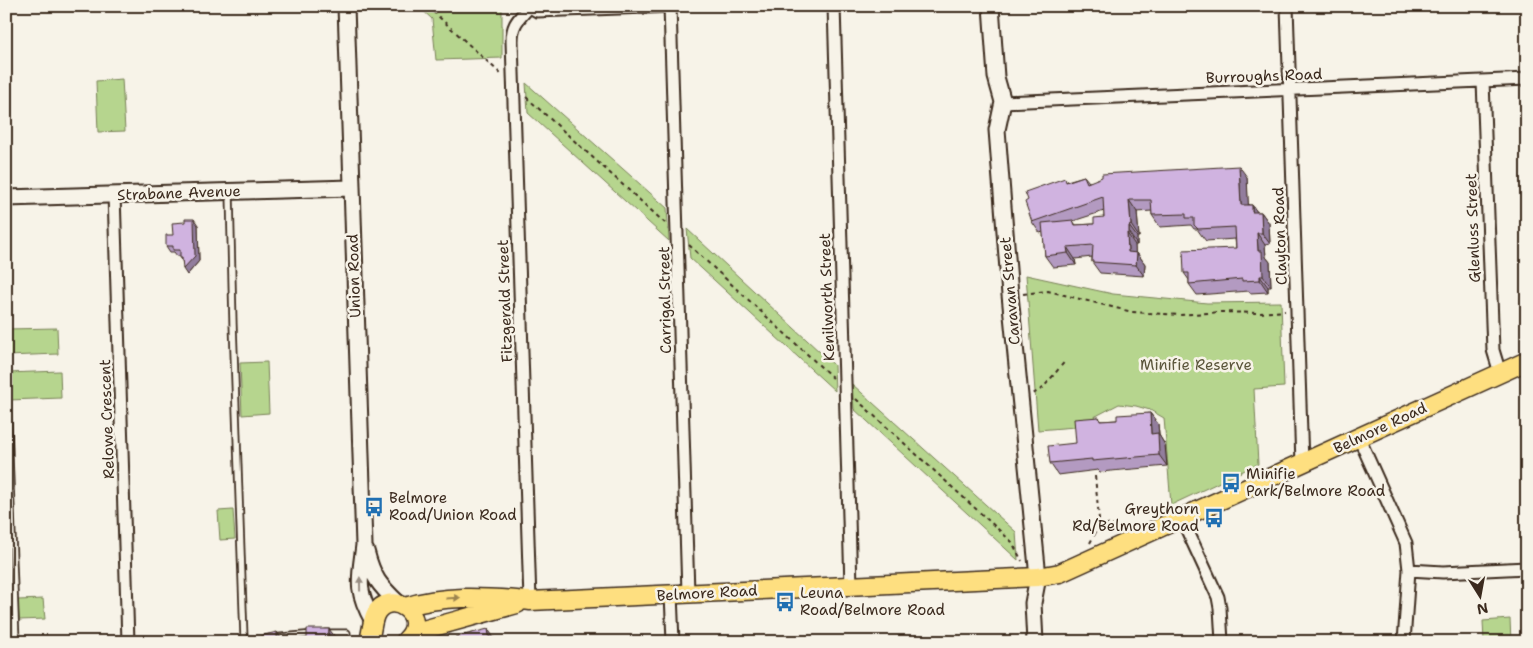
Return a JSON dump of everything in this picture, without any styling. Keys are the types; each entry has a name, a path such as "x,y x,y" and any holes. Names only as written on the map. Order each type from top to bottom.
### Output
{"main road":[{"name":"Belmore Road","path":"372,629 375,615 387,604 402,606 435,599 473,597 530,601 1038,577 1060,573 1527,361"},
{"name":"Belmore Road","path":"408,639 530,601"},
{"name":"Belmore Road","path":"402,606 410,612 413,619 408,639"},
{"path":"372,629 383,642"}],"street":[{"name":"Union Road","path":"346,6 364,545 359,586 372,629"},
{"name":"Carrigal Street","path":"670,6 678,235 680,594 673,642"},
{"path":"530,7 537,11 546,11 675,6"},
{"name":"Kenilworth Street","path":"834,6 851,586"},
{"name":"Caravan Street","path":"991,6 996,77 1003,102 997,130 1010,295 1038,577 1033,603 1034,642"},
{"name":"Clayton Road","path":"1287,6 1302,464"},
{"name":"Fitzgerald Street","path":"530,7 516,22 512,30 530,601"},
{"name":"Burroughs Road","path":"1003,102 1527,79"},
{"name":"Glenluss Street","path":"1483,81 1492,345 1495,361 1500,373"},
{"name":"Strabane Avenue","path":"6,198 351,188"},
{"name":"Relowe Crescent","path":"114,194 128,642"},
{"path":"1359,438 1408,550 1409,570 1404,642"},
{"path":"1182,519 1218,597 1222,642"},
{"name":"Union Road","path":"364,545 374,578 402,606"},
{"path":"1409,570 1444,572 1527,568"}],"lane":[{"path":"230,191 244,638 246,642"},
{"path":"6,372 16,642"},
{"path":"260,642 270,638 346,633"}],"path":[{"path":"427,6 1012,542 1023,563"},
{"path":"1010,295 1048,291 1132,312 1179,315 1298,310"},
{"path":"1020,401 1043,388 1066,360"},
{"path":"1095,476 1099,519 1102,526 1108,524"}],"green space":[{"path":"418,6 443,6 448,11 502,6 502,58 436,60 432,19"},
{"path":"122,79 125,131 98,132 96,81"},
{"path":"526,83 667,208 669,241 528,113"},
{"path":"687,229 834,365 835,391 690,258"},
{"name":"Minifie Reserve","path":"1026,275 1113,294 1207,303 1281,302 1284,387 1254,389 1258,464 1171,505 1164,418 1150,410 1119,404 1075,427 1038,430"},
{"path":"57,328 58,354 7,356 6,329"},
{"path":"267,362 269,413 242,415 240,363"},
{"path":"60,371 61,398 9,400 8,373"},
{"path":"852,384 1016,532 1018,560 854,409"},
{"path":"233,510 235,539 220,540 218,511"},
{"path":"43,599 45,619 19,620 18,600"},
{"path":"1510,619 1511,642 1484,642 1483,621"}],"building":[{"path":"1239,166 1241,205 1252,205 1252,212 1261,212 1262,233 1257,233 1258,251 1262,251 1263,276 1260,276 1260,280 1242,281 1242,279 1189,284 1189,273 1184,273 1183,250 1236,248 1235,227 1198,229 1194,225 1194,218 1186,218 1186,214 1152,215 1151,200 1129,200 1131,225 1129,226 1129,233 1127,233 1128,252 1137,253 1136,265 1092,262 1093,245 1067,247 1068,253 1045,256 1042,223 1073,220 1075,225 1094,224 1094,218 1104,217 1103,197 1032,222 1025,202 1028,200 1025,192 1065,178 1066,182 1084,176 1087,183 1102,177 1102,174"},
{"path":"185,219 194,219 195,256 183,269 180,250 173,250 173,246 166,246 166,235 173,235 172,223 185,222"},
{"path":"1150,413 1151,434 1158,433 1159,455 1050,463 1048,446 1076,443 1074,419 1099,417 1100,421 1117,420 1117,415"},
{"path":"307,629 329,629 328,642 307,642"},
{"path":"488,629 490,642 457,642 456,637"},
{"path":"277,632 277,642 255,642 260,636"}],"place":[{"name":"Minifie Park/Belmore Road","path":"1231,483"},
{"name":"Belmore Road/Union Road","path":"374,507"},
{"name":"Greythorn Rd/Belmore Road","path":"1214,518"},
{"name":"Leuna Road/Belmore Road","path":"785,602"}]}
